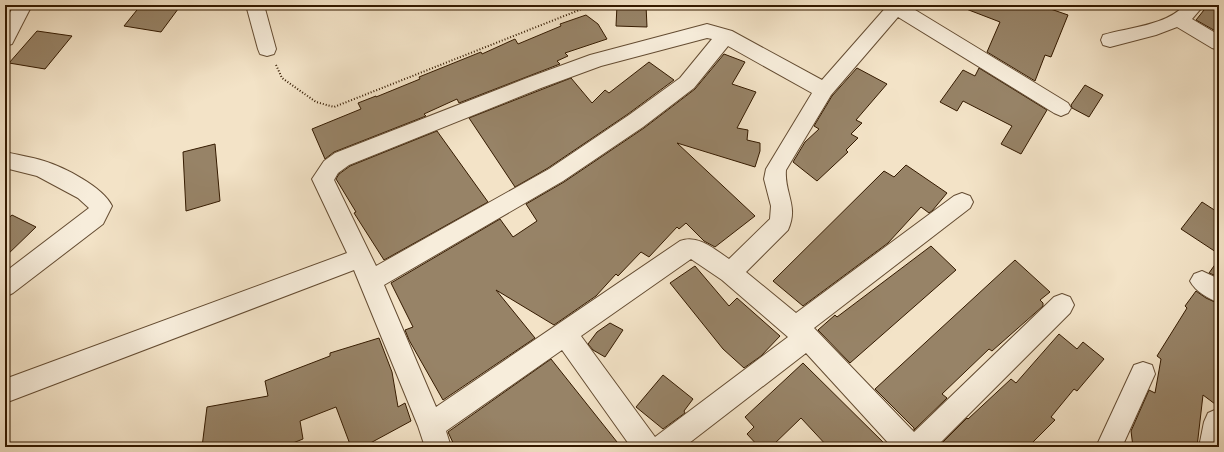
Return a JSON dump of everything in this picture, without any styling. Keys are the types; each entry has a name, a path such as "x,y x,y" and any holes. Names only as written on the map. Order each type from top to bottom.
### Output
{"street":[{"path":"5,39 24,5"},
{"path":"255,5 267,49"},
{"path":"1110,40 1178,20 1191,11 1195,5"},
{"path":"730,273 780,223 782,206 775,179 776,169 824,90 897,6 1061,108"},
{"path":"1178,20 1219,43"},
{"path":"824,90 725,36 707,31 597,60 534,83 342,159 331,167 323,178 371,281 435,436 564,334 688,248 699,250 730,273 801,333 910,447"},
{"path":"371,281 556,174 636,122 687,82 725,36"},
{"path":"5,160 42,169 86,192 101,206 95,217 5,286"},
{"path":"663,447 962,202"},
{"path":"5,390 360,258"},
{"path":"917,447 1062,305"},
{"path":"564,334 648,447"},
{"path":"1109,447 1143,374"},
{"path":"1212,447 1217,422"}],"path":[{"path":"267,49 282,78 316,102 334,107 592,5"}],"building":[{"path":"141,5 181,5 161,32 124,26"},
{"path":"617,5 646,5 647,27 616,26"},
{"path":"961,5 1039,5 1068,15 1051,57 1045,55 1035,81 987,52 1000,22 961,7"},
{"path":"1208,5 1219,11 1219,33 1196,20"},
{"path":"586,15 598,24 607,39 565,53 568,56 557,61 560,64 459,103 457,99 424,114 426,116 334,152 325,159 312,129 361,109 358,103 420,79 419,77 481,52 482,54 515,39 518,44 561,26 560,24"},
{"path":"37,31 72,36 45,69 9,63"},
{"path":"724,54 745,62 732,84 756,92 737,128 748,130 747,140 760,143 760,151 755,167 677,143 755,216 715,247 704,241 686,223 679,229 677,227 649,257 641,252 618,276 616,274 596,296 554,325 496,290 535,338 443,400 409,340 405,330 413,327 391,283 500,219 513,237 537,221 526,204 564,182 644,128 695,89"},
{"path":"649,62 674,80 628,114 548,168 515,187 469,118 571,78 592,103 605,90 609,93"},
{"path":"857,68 887,84 856,120 862,123 851,134 858,138 846,150 848,152 817,181 793,162 805,142 819,129 814,126 832,96"},
{"path":"979,68 1047,110 1021,154 1001,144 1012,126 963,101 957,111 940,102 963,70 975,76"},
{"path":"1085,85 1103,95 1089,117 1072,108 1071,105"},
{"path":"437,131 488,202 384,260 354,213 356,212 336,179 339,174 350,166"},
{"path":"215,144 220,201 186,211 183,152"},
{"path":"906,165 947,193 932,211 929,213 921,207 888,243 803,306 773,281 884,171 894,177"},
{"path":"1202,202 1219,213 1219,254 1181,229"},
{"path":"12,215 36,227 5,257 5,221"},
{"path":"931,246 956,270 850,363 818,330 835,315 837,317"},
{"path":"1219,259 1219,277 1209,273"},
{"path":"1015,260 1050,292 1040,300 1043,303 1043,306 992,351 989,349 942,394 947,398 914,430 914,428 875,389"},
{"path":"695,266 729,306 737,298 780,336 761,356 744,368 723,349 670,283"},
{"path":"1196,291 1219,304 1219,407 1203,395 1197,447 1133,447 1131,431 1149,390 1155,393 1161,359 1157,356 1187,308 1185,306"},
{"path":"610,323 623,330 605,357 593,350 588,344 597,332"},
{"path":"1059,334 1077,349 1083,342 1104,359 1077,391 1074,389 1051,417 1055,420 1028,447 938,447 967,418 968,419 1011,379 1016,383"},
{"path":"379,338 392,372 398,407 405,403 411,421 363,447 351,447 336,407 300,421 303,439 283,447 202,447 207,407 268,396 265,381 330,356 330,353"},
{"path":"551,359 621,447 455,447 448,432"},
{"path":"803,363 888,447 828,447 801,418 771,447 759,447 747,434 754,427 745,417"},
{"path":"663,375 693,399 684,411 685,413 663,429 636,407"}]}
